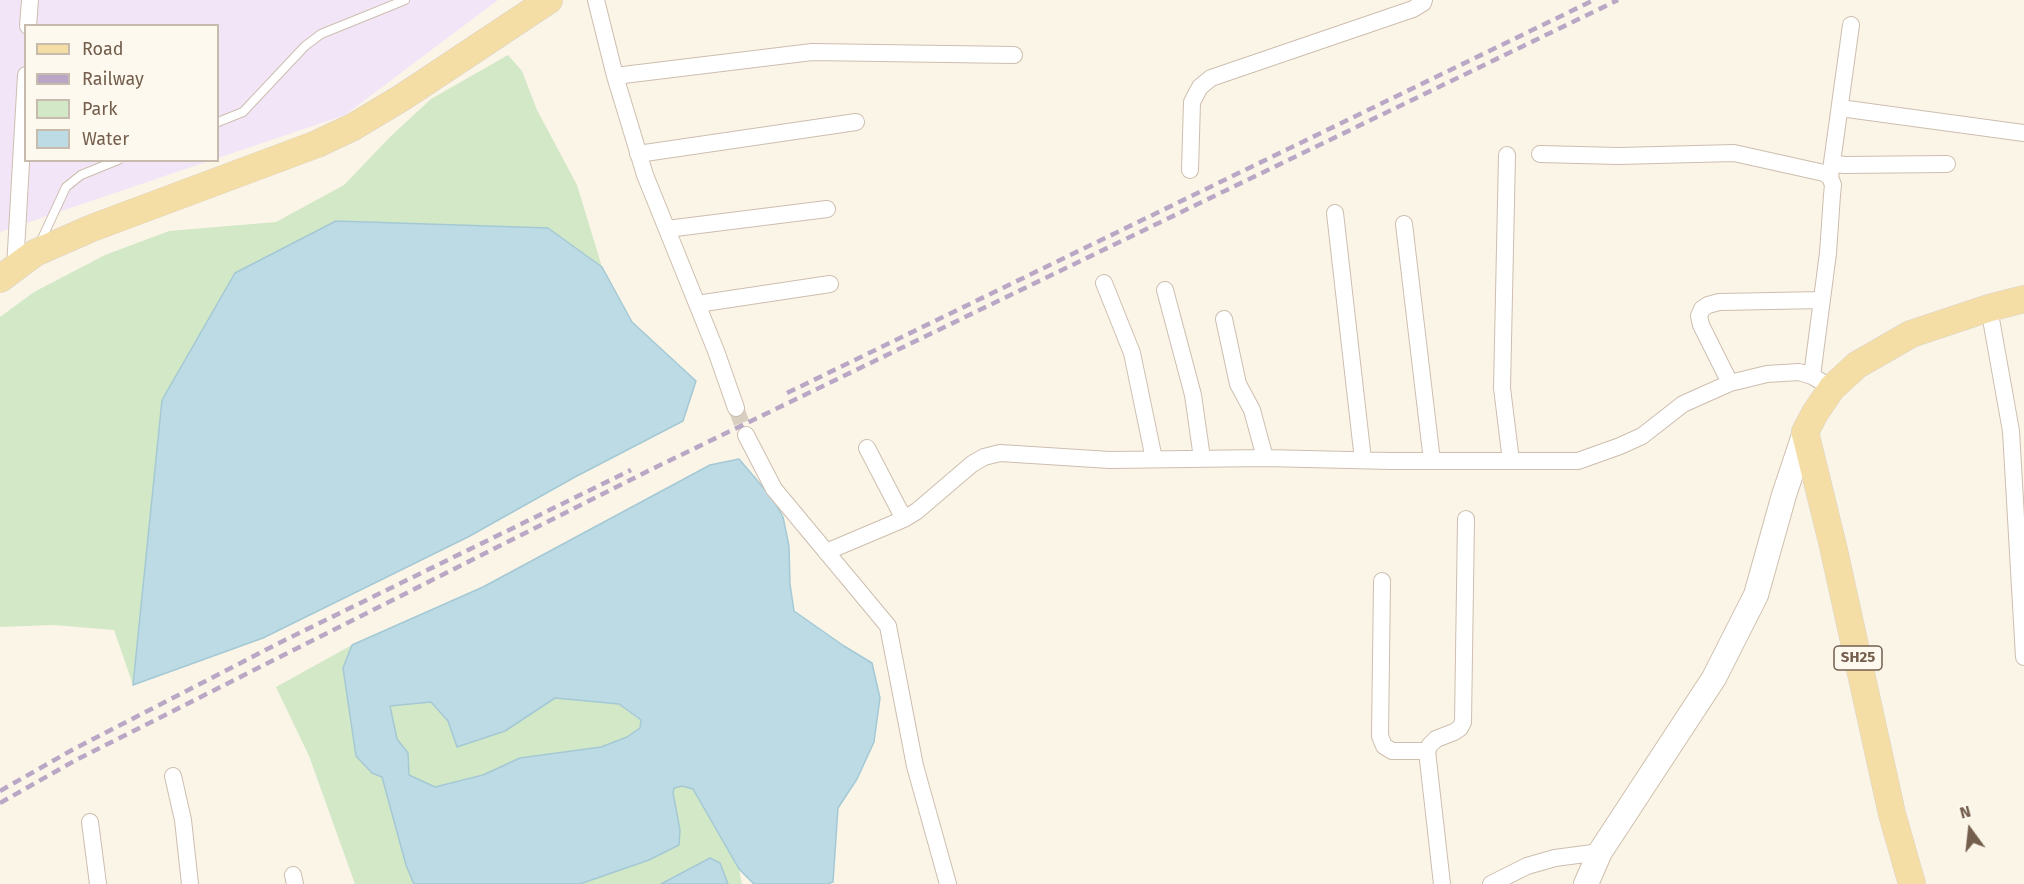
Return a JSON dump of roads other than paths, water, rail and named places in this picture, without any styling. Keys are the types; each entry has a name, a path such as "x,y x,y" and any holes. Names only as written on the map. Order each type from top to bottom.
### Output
{"main road":[{"path":"17,267 92,228 317,144 353,127 403,97 549,0"},
{"path":"1586,884 1600,852 1714,678 1756,595 1784,495 1805,432 1815,412 1822,382 1911,334 2024,299"},
{"name":"SH25","path":"1805,432 1892,814 1912,884"}],"street":[{"path":"28,24 30,0"},
{"path":"596,0 638,154 736,408"},
{"path":"1190,170 1192,102 1200,87 1211,78 1413,9 1424,0"},
{"path":"826,552 904,519 917,511 972,464 984,457 1000,453 1075,459 1578,461 1642,436 1683,404 1730,383 1785,371 1799,372 1822,382 1822,300 1833,184 1831,170 1851,25"},
{"path":"615,76 812,52 1014,56"},
{"path":"1840,108 2024,133"},
{"path":"17,267 24,118"},
{"path":"638,154 856,122"},
{"path":"1540,154 1619,156 1734,153 1824,173 1844,165 1947,164"},
{"path":"1507,155 1502,388 1511,462"},
{"path":"667,229 827,209"},
{"path":"1335,213 1363,460"},
{"path":"1404,224 1432,461"},
{"path":"1104,283 1132,353 1154,459"},
{"path":"697,304 830,284"},
{"path":"1165,290 1193,395 1202,458"},
{"path":"1730,383 1701,325 1699,316 1702,309 1719,302 1822,300"},
{"path":"1989,308 2018,461 2024,657"},
{"path":"1224,319 1238,384 1252,410 1265,458"},
{"path":"746,435 774,489 888,627 915,766 948,884"},
{"path":"867,448 904,519"},
{"path":"1442,884 1427,751 1436,739 1454,732 1463,722 1466,519"},
{"path":"1382,580 1380,736 1384,746 1392,751 1427,751"},
{"path":"173,776 183,820 190,884"},
{"path":"90,822 98,884"},
{"path":"1491,884 1527,866 1556,858 1600,852"}],"lane":[{"path":"219,122 243,112 305,46 321,34 405,0"},
{"path":"17,267 66,187 81,175 113,162"}],"water":[{"path":"336,221 548,228 602,267 632,322 696,381 683,421 575,477 468,537 263,638 133,685 162,400 235,273"},
{"path":"739,459 773,499 783,517 789,546 790,584 794,611 872,663 880,698 874,742 857,779 838,808 833,882 827,884 754,884 739,869 693,789 682,786 674,788 673,793 680,830 679,845 649,860 580,884 414,884 406,865 382,777 372,773 356,756 343,668 352,645 483,587 710,465","holes":["555,698 619,704 641,720 640,728 627,737 601,747 520,758 483,775 435,787 409,775 408,753 397,739 390,706 431,702 448,721 457,747 505,731"]},
{"path":"710,858 720,863 728,884 661,884"}],"tunnel":[{"path":"736,408 746,435"}],"railway":[{"path":"787,393 1594,0"},
{"path":"0,803 76,760 648,471 1618,0"},
{"path":"0,791 72,750 285,640 631,470"}]}
